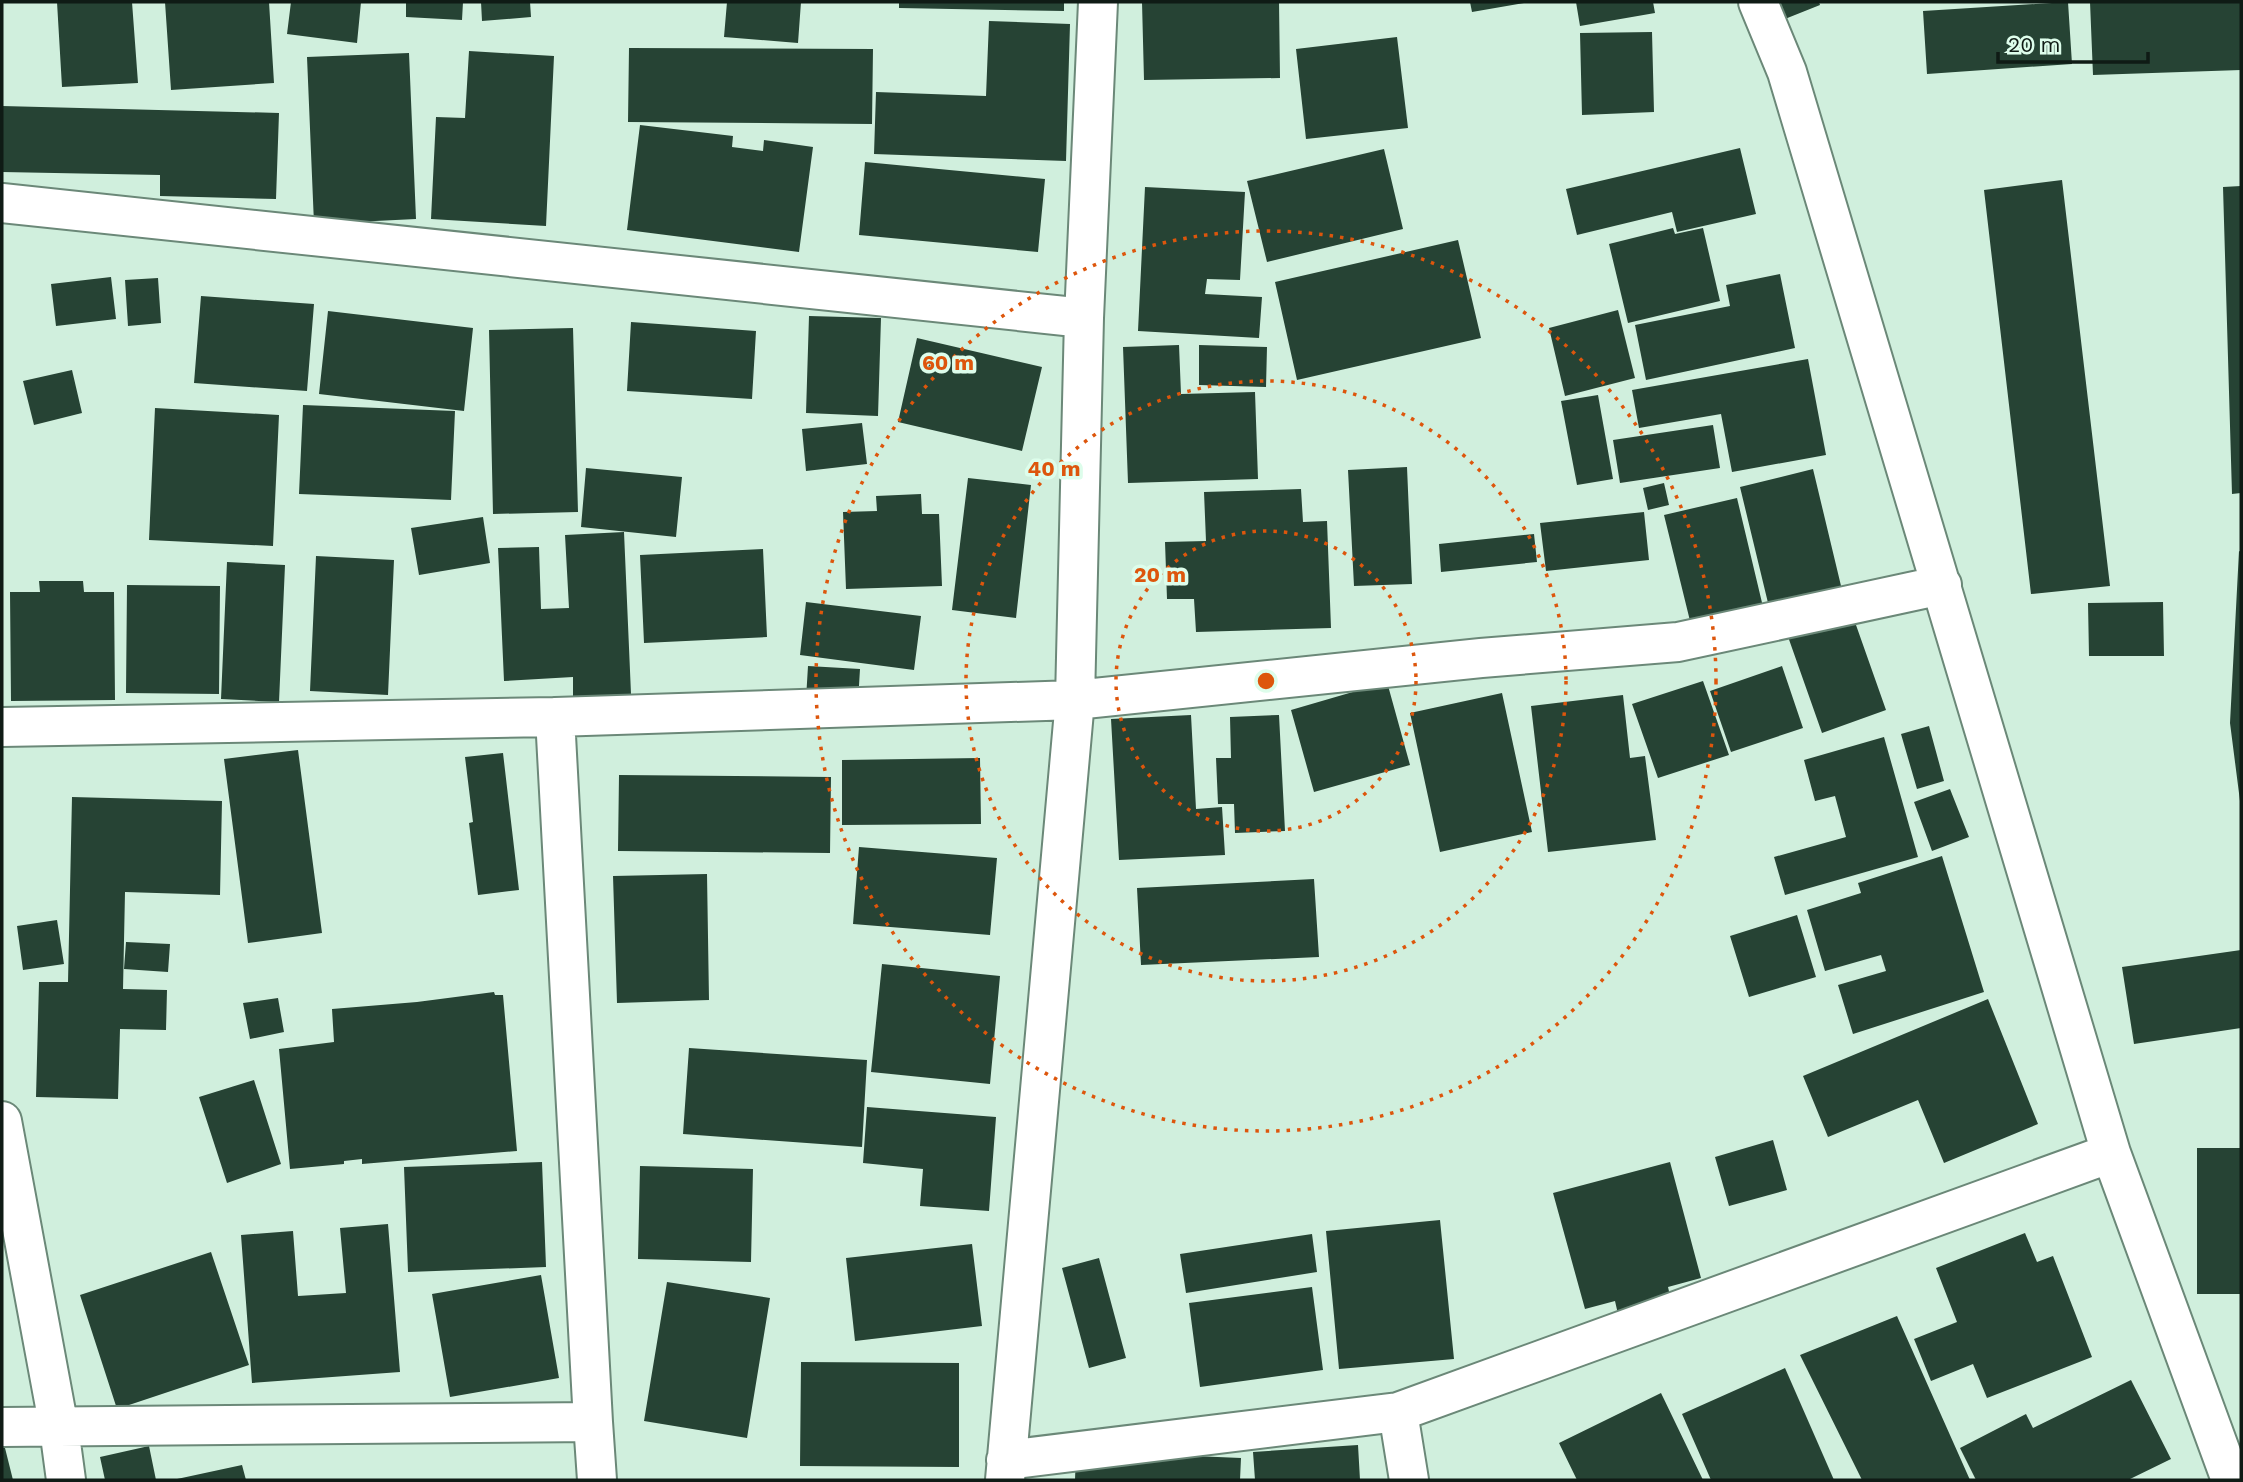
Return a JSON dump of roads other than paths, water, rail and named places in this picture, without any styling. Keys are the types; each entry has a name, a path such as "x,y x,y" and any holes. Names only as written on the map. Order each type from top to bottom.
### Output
{"street":[{"path":"1098,2 1084,318 1075,700 1005,1470 1398,1412 2111,1153"},
{"path":"1758,2 1787,72 2111,1153 2231,1480"},
{"path":"2,202 1084,318"},
{"path":"2,727 555,717 1075,700 1482,658 1678,642 1942,585"},
{"path":"555,717 597,1480"},
{"path":"2,1121 59,1428 66,1480"},
{"path":"1398,1412 1409,1480"},
{"path":"2,1427 593,1422"}]}
